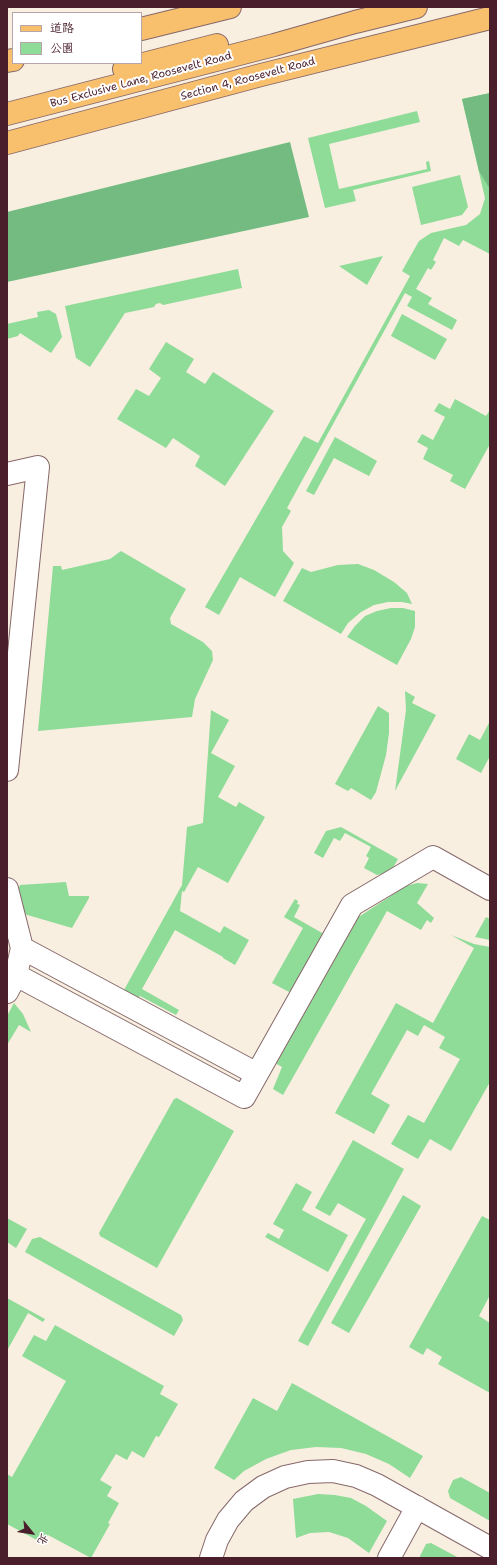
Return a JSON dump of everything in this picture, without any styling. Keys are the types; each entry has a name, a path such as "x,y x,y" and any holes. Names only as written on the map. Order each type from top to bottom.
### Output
{"main road":[{"path":"142,29 230,7"},
{"name":"Bus Exclusive Lane, Roosevelt Road","path":"142,64 374,7"},
{"name":"Bus Exclusive Lane, Roosevelt Road","path":"7,114 416,7"},
{"name":"Bus Exclusive Lane, Roosevelt Road","path":"274,45 357,35 472,7"},
{"name":"Section 4, Roosevelt Road","path":"7,143 322,59 490,18"},
{"name":"Bus Exclusive Lane, Roosevelt Road","path":"7,101 142,64"}],"lane":[{"path":"7,474 38,468 7,770"},
{"path":"7,889 22,948 12,983 244,1098 352,906 433,857 490,889"},
{"path":"22,948 258,1074"},
{"path":"211,1558 217,1540 228,1520 244,1501 263,1487 285,1477 308,1472 332,1471 356,1476 377,1485 490,1548"},
{"path":"389,1558 417,1507"}],"green space":[{"path":"490,93 490,254 463,240 459,246 444,238 433,260 436,262 431,270 428,268 416,289 432,298 428,304 457,320 452,330 407,306 412,297 405,293 287,508 291,511 282,527 283,551 294,563 275,597 240,577 219,615 205,607 304,436 318,443 410,276 402,271 419,241 431,233 466,225 480,214 485,198 462,99"},
{"path":"490,93 490,189 479,171 462,99"},
{"path":"417,111 420,122 329,144 339,189 427,169 426,162 429,161 431,171 353,190 356,201 325,208 308,138"},
{"path":"290,142 309,217 7,282 7,212"},
{"path":"460,175 468,207 462,215 421,225 412,187"},
{"path":"383,256 367,285 339,266"},
{"path":"238,269 242,288 163,305 160,303 156,304 154,307 125,313 90,367 76,358 65,306"},
{"path":"49,310 56,314 62,337 51,353 20,333 18,336 7,339 7,324 38,317 37,312"},
{"path":"402,314 447,339 435,360 391,336"},
{"path":"166,342 194,359 186,372 205,384 213,372 274,411 225,486 195,466 200,456 173,438 166,448 117,419 136,389 149,396 161,378 149,369"},
{"path":"455,399 486,416 490,410 490,444 465,489 450,481 453,475 423,459 428,448 417,442 422,434 433,440 445,417 434,411 439,403 450,409"},
{"path":"335,437 377,461 369,476 334,458 314,495 306,491"},
{"path":"121,551 186,589 170,618 171,624 203,642 212,651 213,660 195,699 192,717 38,731 53,566 61,566 62,570 110,559"},
{"path":"358,564 374,570 394,582 407,593 412,604 388,602 374,605 361,612 348,623 341,634 283,601 302,568 311,572 338,565"},
{"path":"391,608 403,608 415,611 415,627 411,639 397,665 347,637 365,616 377,611"},
{"path":"405,691 415,697 412,703 436,715 395,791 406,710"},
{"path":"378,706 389,713 389,733 386,755 376,792 371,800 351,788 348,791 335,784"},
{"path":"211,710 229,720 211,753 235,766 218,797 236,807 239,802 265,817 228,883 198,867 184,892 182,891 180,911 220,933 224,926 249,940 235,965 175,930 142,989 179,1010 176,1015 140,996 138,998 124,990 182,885 187,827 203,823"},
{"path":"490,721 490,756 481,773 456,759 469,734 480,740"},
{"path":"341,827 398,859 391,871 377,875 364,868 369,858 366,856 371,847 345,833 340,841 334,838 323,858 314,853 326,831"},
{"path":"66,882 69,896 89,896 72,928 24,914 18,890 20,885"},
{"path":"417,883 428,884 417,903 434,918 431,923 427,920 421,930 387,911 283,1095 273,1089 282,1067 275,1063 357,918 406,886"},
{"path":"295,899 298,901 297,904 300,905 294,917 324,934 291,993 272,983 303,928 284,917"},
{"path":"486,917 490,919 490,940 475,937"},
{"path":"451,935 474,944 490,947 490,1082 451,1151 430,1139 418,1159 391,1144 408,1115 424,1123 460,1059 439,1048 445,1037 424,1025 418,1036 407,1030 371,1094 390,1105 374,1134 335,1113 396,1003 433,1023 474,948"},
{"path":"14,1003 23,1014 31,1032 19,1025 7,1045 7,1016"},
{"path":"177,1098 234,1131 157,1268 100,1236 99,1233 174,1099"},
{"path":"353,1140 404,1169 308,1346 298,1341 366,1219 338,1203 330,1216 315,1208"},
{"path":"296,1183 312,1192 302,1210 348,1235 328,1272 265,1237 268,1233 279,1239 284,1230 273,1224"},
{"path":"403,1195 421,1206 349,1333 331,1323"},
{"path":"482,1216 490,1220 490,1295 479,1316 490,1323 490,1393 438,1364 442,1357 427,1348 423,1355 409,1347"},
{"path":"7,1218 27,1229 16,1248 7,1242"},
{"path":"40,1237 181,1315 183,1320 174,1336 25,1252 32,1239"},
{"path":"7,1298 45,1319 43,1322 28,1313 8,1349 7,1348"},
{"path":"55,1325 164,1386 160,1394 178,1404 159,1437 156,1436 144,1458 132,1451 127,1460 116,1454 100,1480 112,1487 107,1496 119,1503 108,1523 110,1524 91,1558 48,1535 44,1544 7,1524 7,1474 12,1477 66,1381 22,1356 34,1335 46,1341"},
{"path":"292,1383 423,1456 410,1478 389,1464 366,1454 341,1448 316,1447 291,1450 266,1459 244,1471 234,1480 214,1468 253,1398 277,1411"},
{"path":"461,1477 490,1493 490,1521 450,1498 448,1491 453,1480"},
{"path":"318,1494 351,1498 366,1506 387,1521 369,1553 348,1538 329,1532 310,1533 296,1538 293,1499"},
{"path":"431,1543 459,1558 419,1558 426,1544"}]}
